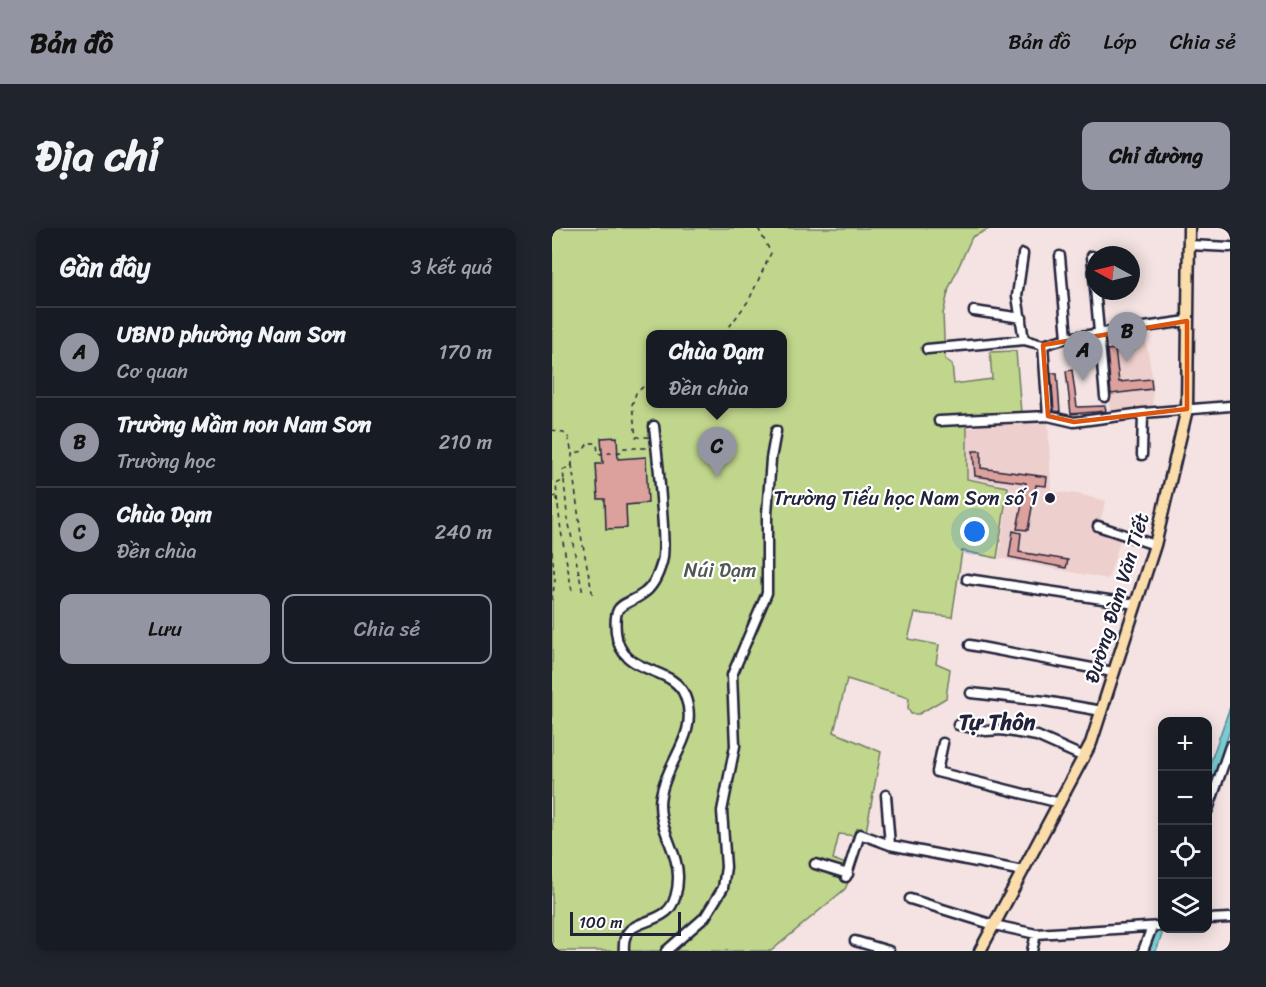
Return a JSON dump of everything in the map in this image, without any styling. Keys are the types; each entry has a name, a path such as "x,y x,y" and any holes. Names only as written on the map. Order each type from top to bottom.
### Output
{"main road":[{"name":"Đường Đàm Văn Tiết","path":"980,951 1091,743 1155,545 1187,409 1189,228"}],"street":[{"path":"1189,245 1230,247"},
{"path":"1023,254 1017,296 1024,340"},
{"path":"1060,256 1067,338"},
{"path":"1096,300 1105,397"},
{"path":"974,311 1022,318"},
{"path":"927,349 1024,340 1043,345 1067,338 1187,321"},
{"path":"1043,345 1048,416"},
{"path":"939,421 1048,416 1074,423 1143,413 1230,406"},
{"path":"1142,455 1143,413"},
{"path":"624,951 625,937 628,933 635,926 667,911 675,896 678,871 662,820 660,798 666,776 686,736 689,720 686,698 677,683 629,659 616,635 619,608 624,602 637,598 648,590 663,560 662,498 654,426"},
{"path":"666,951 705,917 723,888 726,867 722,812 735,746 732,675 767,593 767,514 771,459 776,431"},
{"path":"1098,526 1155,545"},
{"path":"967,579 1136,604"},
{"path":"970,645 1113,672"},
{"path":"971,693 1045,701 1102,711"},
{"path":"958,725 986,731 1001,730 1037,736 1084,757"},
{"path":"942,743 937,772 1060,803"},
{"path":"1212,798 1230,746"},
{"path":"886,795 890,845"},
{"path":"815,864 847,875 860,834 890,845 1023,871"},
{"path":"910,899 994,925 1036,934 1158,926"},
{"path":"1212,919 1230,918"},
{"path":"1143,951 1152,927"},
{"path":"1032,951 1036,934"},
{"path":"855,941 889,951"}],"path":[{"path":"727,330 748,300 771,253 758,228"},
{"path":"646,384 636,393 632,405 636,437 656,437"},
{"path":"552,430 568,436 581,535 593,597"},
{"path":"572,454 583,451 588,443 597,443 598,454 622,452 624,448 657,448"},
{"path":"572,465 563,470 567,513 583,594"},
{"path":"564,480 556,483 561,531 572,591"},
{"path":"552,497 557,496"},
{"path":"552,551 555,580 552,600"}],"highlighted area":[{"path":"1187,321 1187,409 1074,422 1048,416 1043,345"}],"shaded area":[{"path":"1145,336 1153,382 1152,413 1111,415 1103,343"},
{"name":"Trường Tiểu học Nam Sơn số 1","path":"1048,419 1051,491 1078,494 1106,501 1097,531 1121,538 1108,579 999,558 1010,485 968,478 968,428"}],"green space":[{"name":"Núi Dạm","path":"552,228 991,228 972,237 949,288 943,314 945,359 952,364 954,384 992,379 990,352 1016,351 1021,413 967,417 967,479 1008,487 997,558 962,551 952,617 915,613 908,639 939,645 936,663 950,669 946,698 919,714 911,714 908,708 909,698 847,679 834,732 881,752 865,837 839,834 833,859 855,868 845,889 771,951 552,951"}],"water":[{"path":"1230,707 1230,730 1212,786 1212,758"},
{"path":"1158,915 1158,933 1163,933 1156,951 1146,951"}],"building":[{"path":"1115,349 1119,382 1151,379 1152,389 1111,394 1107,350"},
{"path":"1072,370 1077,407 1105,406 1106,411 1071,414 1066,371"},
{"path":"1051,373 1057,373 1060,412 1054,411"},
{"path":"617,437 618,459 646,457 648,503 626,505 627,528 606,529 605,499 598,499 596,464 603,464 601,438"},
{"path":"973,451 981,451 981,468 1047,477 1046,486 1036,485 1028,530 1017,529 1026,483 975,476"},
{"path":"1013,531 1021,533 1019,552 1068,560 1066,568 1009,557"}],"place":[{"name":"Trường Mầm non Nam Sơn","path":"1127,362"},
{"name":"UBND phường Nam Sơn","path":"1083,381"},
{"name":"Chùa Dạm","path":"717,477"},
{"name":"Trường Tiểu học Nam Sơn số 1","path":"1050,498"}],"district":[{"name":"Tự Thôn","path":"997,722"}]}
